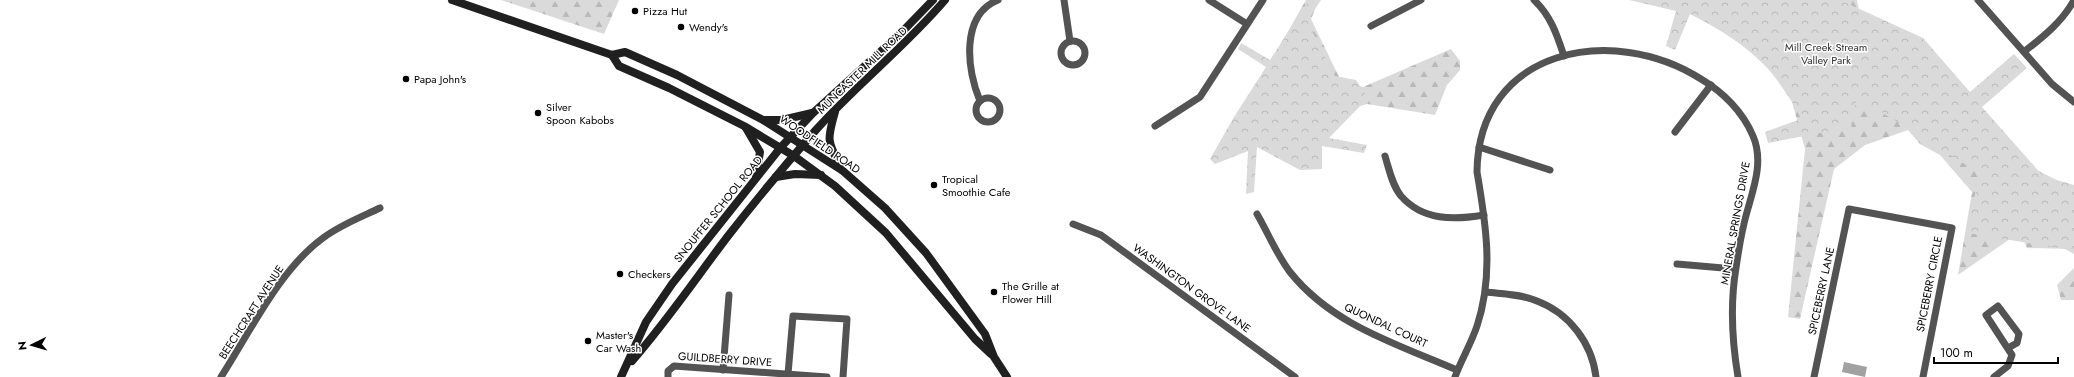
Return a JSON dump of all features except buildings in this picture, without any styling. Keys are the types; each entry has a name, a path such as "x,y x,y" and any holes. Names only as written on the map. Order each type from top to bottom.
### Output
{"main road":[{"name":"WOODFIELD ROAD","path":"452,0 612,55 625,52 648,62 684,78 763,120 843,171 885,208 926,253 985,334 994,357 1007,377"},
{"name":"MUNCASTER MILL ROAD","path":"781,147 813,113 901,33 933,0"},
{"name":"MUNCASTER MILL ROAD","path":"794,156 836,109 913,36 945,0"},
{"name":"WOODFIELD ROAD","path":"612,55 619,66 669,88 744,126 781,147 821,175 856,204 886,232 975,339 994,357"},
{"path":"836,109 829,134 829,140 843,171"},
{"path":"763,120 782,120 813,113"},
{"path":"744,126 760,152 756,178"},
{"name":"SNOUFFER SCHOOL ROAD","path":"621,377 646,322 672,284 781,147"},
{"name":"SNOUFFER SCHOOL ROAD","path":"626,368 660,329 728,236 794,156"},
{"path":"776,177 796,174 821,175"}],"street":[{"path":"980,101 973,77 970,40 972,29 983,9 998,0"},
{"path":"1064,0 1070,41"},
{"path":"1209,0 1247,24"},
{"path":"1155,126 1200,97 1263,0"},
{"path":"1371,26 1421,0"},
{"path":"1534,0 1542,7 1554,24 1564,56"},
{"path":"1978,0 2025,51 2052,84 2074,102"},
{"path":"2025,51 2048,32 2062,17 2074,0"},
{"name":"MINERAL SPRINGS DRIVE","path":"1455,377 1477,327 1486,292 1488,247 1477,172 1479,147 1486,118 1494,104 1506,89 1517,78 1531,69 1550,60 1564,56 1590,51 1613,50 1649,55 1682,67 1711,85 1727,98 1743,118 1753,136 1758,152 1757,176 1743,227 1735,269 1732,313 1738,377"},
{"path":"1675,132 1711,85"},
{"path":"1479,147 1550,170"},
{"path":"1385,156 1392,179 1401,196 1417,209 1432,216 1446,219 1460,219 1484,215"},
{"name":"BEECHCRAFT AVENUE","path":"222,377 284,277 304,254 322,238 380,208"},
{"name":"SPICEBERRY LANE","path":"1814,377 1849,209"},
{"name":"SPICEBERRY CIRCLE","path":"1849,209 1952,228 1922,377"},
{"name":"QUONDAL COURT","path":"1257,214 1289,271 1306,291 1325,308 1348,323 1457,370"},
{"name":"WASHINGTON GROVE LANE","path":"1073,224 1101,235 1295,377"},
{"path":"1678,264 1735,269"},
{"path":"1486,292 1518,295 1538,301 1558,312 1570,322 1587,345 1595,366 1596,377"},
{"path":"722,370 729,295"},
{"path":"1994,377 2008,366 2012,355 1986,315 1998,306 2018,334 2017,343 2008,348"},
{"path":"788,374 793,316 848,319 843,377"},
{"name":"GUILDBERRY DRIVE","path":"668,377 668,371 674,366 827,377"}],"green space":[{"path":"501,0 619,0 604,34"},
{"path":"1306,0 1319,0 1311,19 1340,79 1363,87 1451,49 1460,61 1460,70 1447,85 1435,115 1367,104 1347,110 1256,87"},
{"path":"1309,0 1321,0 1307,21 1335,76 1356,80 1368,98 1329,138 1367,145 1364,153 1322,146 1322,169 1300,170 1257,147 1254,192 1246,194 1248,151 1215,164 1210,159 1234,117 1266,67 1238,49 1241,43 1270,60"},
{"name":"Mill Creek Stream Valley Park","path":"1629,0 1840,0 1923,38 1970,92 2014,54 2027,68 1982,107 2043,176 2074,185 2074,254 2065,249 1968,233 1979,173 1857,97 1851,127 1768,143 1765,132 1801,119 1791,100 1768,69 1741,45 1690,14 1675,50 1666,46 1676,11"},
{"name":"Mill Creek Stream Valley Park","path":"1687,0 1857,0 1859,11 2027,165 2074,189 2074,249 2027,248 2020,232 1958,275 1972,192 1940,155 1920,144 1908,130 1865,145 1834,169 1800,319 1788,317 1805,149 1792,102 1763,59"},
{"path":"2074,268 2074,300 2061,300 2057,285"}],"shaded area":[{"path":"1844,362 1867,367 1865,377 1842,372"}],"place":[{"name":"Pizza Hut","path":"635,11"},
{"name":"Wendy's","path":"681,27"},
{"name":"Papa John's","path":"406,79"},
{"name":"Silver Spoon Kabobs","path":"538,113"},
{"name":"Tropical Smoothie Cafe","path":"934,185"},
{"name":"Checkers","path":"620,274"},
{"name":"The Grille at Flower Hill","path":"994,292"},
{"name":"Master's Car Wash","path":"588,341"}]}
